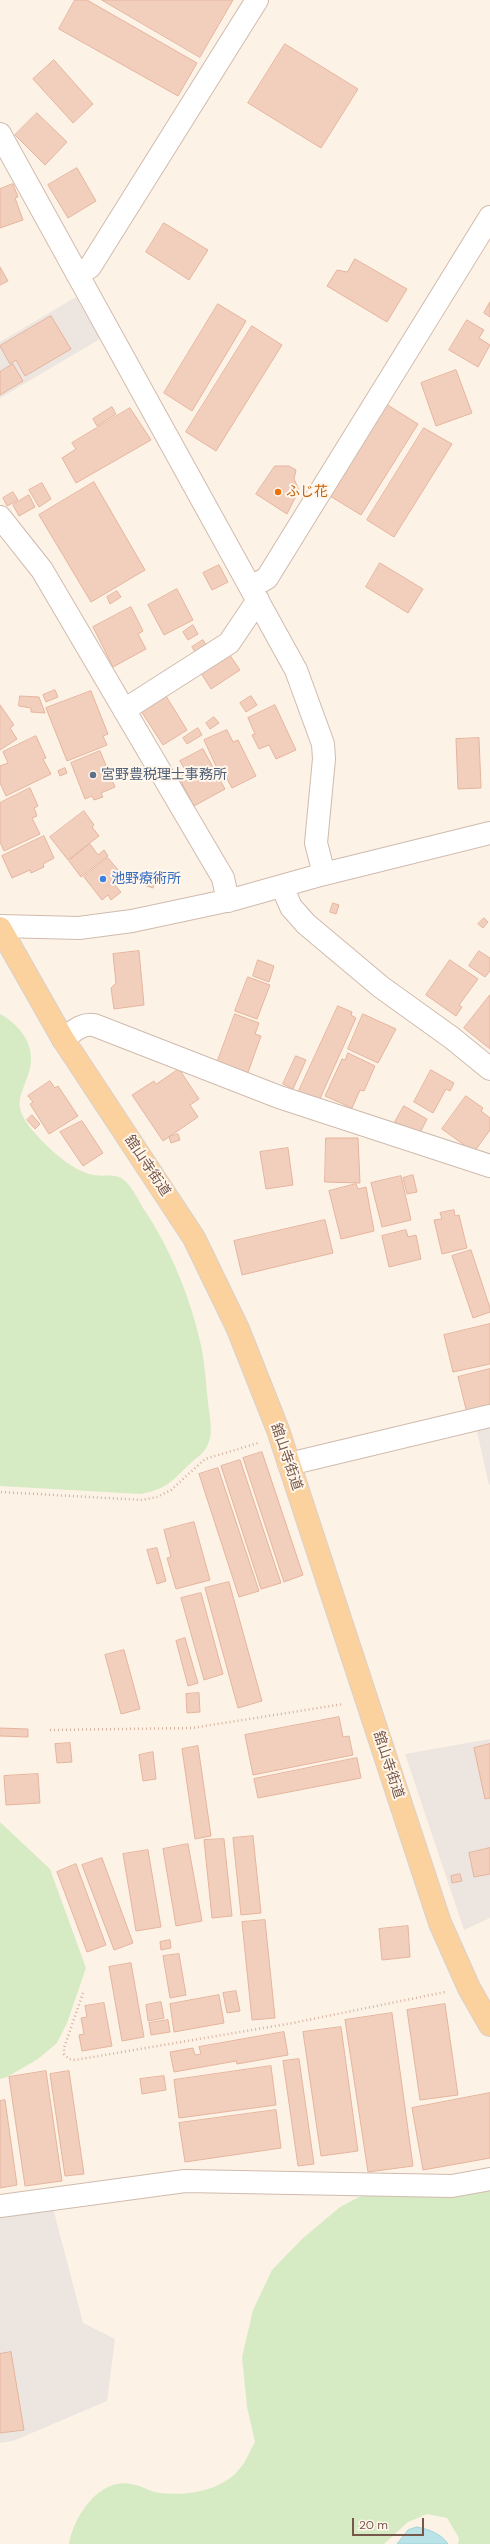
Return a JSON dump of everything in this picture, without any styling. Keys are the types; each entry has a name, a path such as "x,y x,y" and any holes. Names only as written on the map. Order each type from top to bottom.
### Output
{"main road":[{"name":"舘山寺街道","path":"0,927 63,1039 194,1238 238,1329 280,1437 440,1923 469,1988 490,2025"}],"street":[{"path":"77,274 90,266 257,0"},
{"path":"0,134 296,670 323,744 324,759 316,843 324,874"},
{"path":"124,710 229,643 254,593 267,578 490,217"},
{"path":"0,517 42,570 223,878 228,901"},
{"path":"0,927 79,928 106,926 228,901 324,874 490,833"},
{"path":"282,886 291,907 306,924 381,987 452,1038 490,1069"},
{"path":"63,1039 87,1024 94,1025 279,1097 490,1166"},
{"path":"289,1464 490,1416"},
{"path":"0,2206 185,2181 452,2186 490,2179"}],"path":[{"path":"1,1492 142,1500 171,1490 205,1459 217,1453 280,1437"},
{"path":"50,1730 192,1728 367,1700"},
{"path":"83,1993 64,2048 64,2054 69,2059 292,2023 469,1988"}],"shaded area":[{"path":"76,297 100,339 0,398 0,342"},
{"path":"490,1424 490,1485 489,1485 476,1427"},
{"path":"490,1739 490,1918 464,1930 405,1754"},
{"path":"53,2208 83,2323 115,2339 107,2401 13,2441 0,2443 0,2215"}],"green space":[{"path":"0,1014 15,1024 29,1045 31,1063 21,1093 20,1105 24,1118 29,1126 49,1148 67,1163 85,1173 98,1176 113,1176 121,1178 127,1183 135,1193 163,1241 186,1294 202,1350 211,1434 207,1447 203,1452 165,1486 151,1492 141,1494 0,1486"},
{"path":"0,1822 50,1869 86,1968 67,2023 57,2043 38,2059 7,2077 0,2079"},
{"path":"490,2189 490,2544 458,2544 459,2538 447,2518 427,2514 408,2522 384,2544 69,2544 76,2522 82,2511 99,2493 109,2487 119,2484 131,2484 160,2493 182,2494 215,2487 234,2475 243,2464 255,2442 247,2407 242,2357 253,2310 272,2270 302,2239 340,2207 359,2197 378,2193"}],"water":[{"path":"417,2527 434,2532 442,2537 448,2544 397,2544 408,2530"}],"building":[{"path":"75,0 87,0 197,63 178,96 59,29"},
{"path":"102,0 233,0 200,57"},
{"path":"285,44 358,89 321,148 248,103"},
{"path":"54,60 93,104 73,123 33,79"},
{"path":"37,113 67,142 45,165 15,135"},
{"path":"77,168 96,201 68,218 48,185"},
{"path":"13,184 18,197 15,198 23,220 0,228 0,189"},
{"path":"164,223 208,250 189,280 146,252"},
{"path":"355,259 407,289 387,322 327,286 337,270 347,272"},
{"path":"0,267 8,281 0,285"},
{"path":"490,302 490,317 484,313"},
{"path":"218,304 246,321 192,411 164,393"},
{"path":"51,316 71,349 25,376 16,360 10,364 0,346"},
{"path":"467,320 484,330 479,338 490,345 478,367 449,350"},
{"path":"252,326 282,345 216,451 186,432"},
{"path":"13,364 23,381 0,395 0,372"},
{"path":"456,370 472,413 436,426 421,383"},
{"path":"386,404 418,424 361,515 330,496"},
{"path":"112,407 116,414 97,426 93,419"},
{"path":"130,408 151,440 76,483 62,458 76,449 72,443"},
{"path":"424,428 452,444 394,537 367,520"},
{"name":"ふじ花","path":"275,466 289,466 296,470 294,479 299,490 287,514 256,494"},
{"path":"94,482 145,570 91,602 39,515"},
{"path":"42,483 51,499 39,507 29,490"},
{"path":"13,492 18,500 7,506 3,498"},
{"path":"29,495 35,507 19,516 13,505"},
{"path":"380,563 423,589 408,613 366,587"},
{"path":"219,565 228,582 212,590 203,573"},
{"path":"177,589 193,620 164,635 148,605"},
{"path":"117,591 121,597 110,604 107,597"},
{"path":"131,607 143,631 138,634 146,649 113,667 93,627"},
{"path":"193,625 198,634 188,640 183,632"},
{"path":"203,640 208,648 197,655 192,647"},
{"path":"227,651 240,670 211,689 199,670"},
{"path":"55,690 58,697 46,702 43,695"},
{"path":"91,691 108,734 103,736 107,745 67,761 46,708"},
{"path":"20,696 39,697 45,713 31,712 31,708 19,706"},
{"path":"166,696 187,730 163,745 141,711"},
{"path":"251,696 257,705 246,712 240,703"},
{"path":"0,705 14,725 10,728 17,739 0,750"},
{"path":"275,705 296,750 276,759 269,745 259,749 252,735 255,734 248,718"},
{"path":"214,717 219,723 210,729 206,723"},
{"path":"198,728 202,735 187,744 183,738"},
{"path":"227,730 233,742 238,740 256,776 232,788 226,777 222,779 204,740"},
{"path":"36,736 46,758 43,759 51,774 6,796 0,783 0,766 8,763 3,752"},
{"path":"479,738 481,788 458,789 456,739"},
{"path":"203,749 225,789 194,806 179,778 187,773 180,761"},
{"path":"100,751 115,787 101,793 103,797 94,800 92,796 85,799 71,763"},
{"path":"65,768 67,773 60,776 58,771"},
{"path":"30,788 38,806 34,808 37,816 32,818 40,834 4,851 0,842 0,803"},
{"path":"84,811 94,825 92,827 99,836 68,860 50,837"},
{"path":"44,836 54,858 43,864 44,867 31,873 30,870 12,878 2,856"},
{"path":"90,844 98,855 104,850 108,856 81,877 69,861"},
{"path":"108,858 119,871 114,875 118,881 114,884 121,892 111,900 108,895 102,900 84,877"},
{"path":"150,878 155,880 153,888 147,886"},
{"path":"333,903 339,905 336,914 330,912"},
{"path":"484,918 488,922 483,928 478,924"},
{"path":"139,951 144,1005 114,1009 111,988 116,983 113,954"},
{"path":"479,951 490,958 490,971 485,977 469,966"},
{"path":"258,960 274,966 269,982 253,976"},
{"path":"450,960 478,979 459,1005 462,1007 456,1016 426,995"},
{"path":"248,977 270,985 257,1019 235,1011"},
{"path":"490,995 490,1049 464,1028"},
{"path":"338,1006 352,1012 351,1015 356,1018 318,1103 298,1093"},
{"path":"235,1014 259,1023 255,1034 261,1036 247,1075 217,1063"},
{"path":"363,1014 396,1029 378,1063 348,1049"},
{"path":"348,1053 375,1066 364,1091 360,1090 352,1108 325,1096 342,1059 345,1060"},
{"path":"296,1056 306,1060 293,1089 283,1084"},
{"path":"179,1069 199,1099 190,1105 198,1117 163,1141 132,1095 154,1081 156,1084"},
{"path":"431,1070 454,1083 450,1091 446,1089 433,1113 414,1102"},
{"path":"50,1081 55,1088 58,1086 78,1116 49,1134 30,1104 33,1102 28,1096"},
{"path":"466,1096 483,1108 481,1111 490,1118 490,1130 474,1152 442,1129"},
{"path":"404,1106 427,1119 419,1135 395,1122"},
{"path":"32,1115 40,1124 35,1129 27,1120"},
{"path":"82,1121 103,1153 83,1166 60,1132"},
{"path":"178,1134 180,1140 171,1143 169,1137"},
{"path":"326,1138 358,1138 360,1183 325,1182"},
{"path":"288,1148 293,1185 266,1189 260,1152"},
{"path":"413,1175 417,1192 407,1194 403,1178"},
{"path":"401,1176 411,1220 382,1227 371,1183"},
{"path":"356,1184 358,1189 366,1187 374,1231 341,1239 329,1191"},
{"path":"454,1210 455,1216 459,1215 467,1248 442,1254 434,1220 442,1219 440,1213"},
{"path":"325,1220 333,1253 242,1275 234,1241"},
{"path":"406,1230 408,1237 416,1235 421,1259 389,1267 382,1236"},
{"path":"471,1250 490,1308 490,1312 473,1318 452,1256"},
{"path":"490,1324 490,1364 453,1372 444,1335"},
{"path":"490,1369 490,1407 467,1413 458,1377"},
{"path":"262,1452 303,1575 284,1582 243,1458"},
{"path":"240,1460 281,1583 261,1589 221,1466"},
{"path":"218,1468 259,1591 239,1597 199,1474"},
{"path":"194,1522 210,1580 176,1589 167,1558 171,1557 164,1530"},
{"path":"157,1548 166,1581 157,1584 147,1550"},
{"path":"229,1582 262,1701 238,1708 205,1588"},
{"path":"201,1593 223,1674 204,1680 181,1598"},
{"path":"185,1638 198,1683 188,1686 176,1641"},
{"path":"124,1650 140,1709 121,1714 105,1655"},
{"path":"199,1693 200,1712 187,1713 186,1694"},
{"path":"339,1717 343,1737 349,1736 353,1755 253,1775 245,1735"},
{"path":"0,1728 28,1729 28,1737 0,1736"},
{"path":"70,1743 72,1762 57,1763 55,1744"},
{"path":"490,1744 490,1798 485,1799 474,1748"},
{"path":"198,1746 211,1836 195,1839 182,1749"},
{"path":"153,1752 156,1779 143,1781 139,1755"},
{"path":"357,1758 361,1778 258,1798 254,1779"},
{"path":"38,1774 40,1803 6,1805 4,1776"},
{"path":"253,1836 261,1913 241,1915 233,1838"},
{"path":"224,1839 232,1916 212,1918 204,1840"},
{"path":"188,1844 202,1921 176,1926 163,1849"},
{"path":"490,1848 490,1874 474,1877 469,1853"},
{"path":"148,1850 161,1927 136,1931 123,1854"},
{"path":"102,1858 133,1943 114,1950 82,1865"},
{"path":"76,1864 106,1945 87,1952 57,1872"},
{"path":"460,1874 462,1881 452,1883 451,1876"},
{"path":"265,1920 275,2018 252,2020 242,1922"},
{"path":"408,1926 410,1957 382,1960 379,1929"},
{"path":"170,1940 171,1948 161,1950 160,1942"},
{"path":"179,1954 186,1995 170,1998 163,1956"},
{"path":"131,1963 144,2037 122,2041 109,1967"},
{"path":"236,1991 240,2011 227,2013 223,1993"},
{"path":"219,1995 224,2023 174,2032 170,2004"},
{"path":"161,2002 164,2018 148,2021 146,2005"},
{"path":"104,2003 112,2046 82,2051 79,2035 84,2034 81,2018 87,2017 85,2006"},
{"path":"445,2004 458,2095 420,2100 407,2010"},
{"path":"392,2013 413,2166 368,2172 345,2020"},
{"path":"168,2020 170,2032 151,2035 149,2023"},
{"path":"341,2027 358,2151 321,2156 303,2032"},
{"path":"284,2032 288,2055 237,2064 236,2061 174,2072 170,2052 193,2048 195,2055 201,2054 199,2047"},
{"path":"299,2059 314,2164 298,2166 283,2061"},
{"path":"271,2066 276,2105 179,2118 174,2080"},
{"path":"46,2071 62,2181 25,2186 9,2077"},
{"path":"69,2071 84,2174 65,2176 50,2074"},
{"path":"164,2076 166,2090 142,2094 140,2079"},
{"path":"490,2093 490,2158 423,2170 412,2108"},
{"path":"5,2100 17,2185 0,2188 0,2101"},
{"path":"276,2110 281,2148 185,2162 179,2123"},
{"path":"11,2352 24,2430 0,2433 0,2354"}],"place":[{"name":"ふじ花","path":"278,492"},
{"name":"宮野豊税理士事務所","path":"93,775"},
{"name":"池野療術所","path":"103,879"}]}
